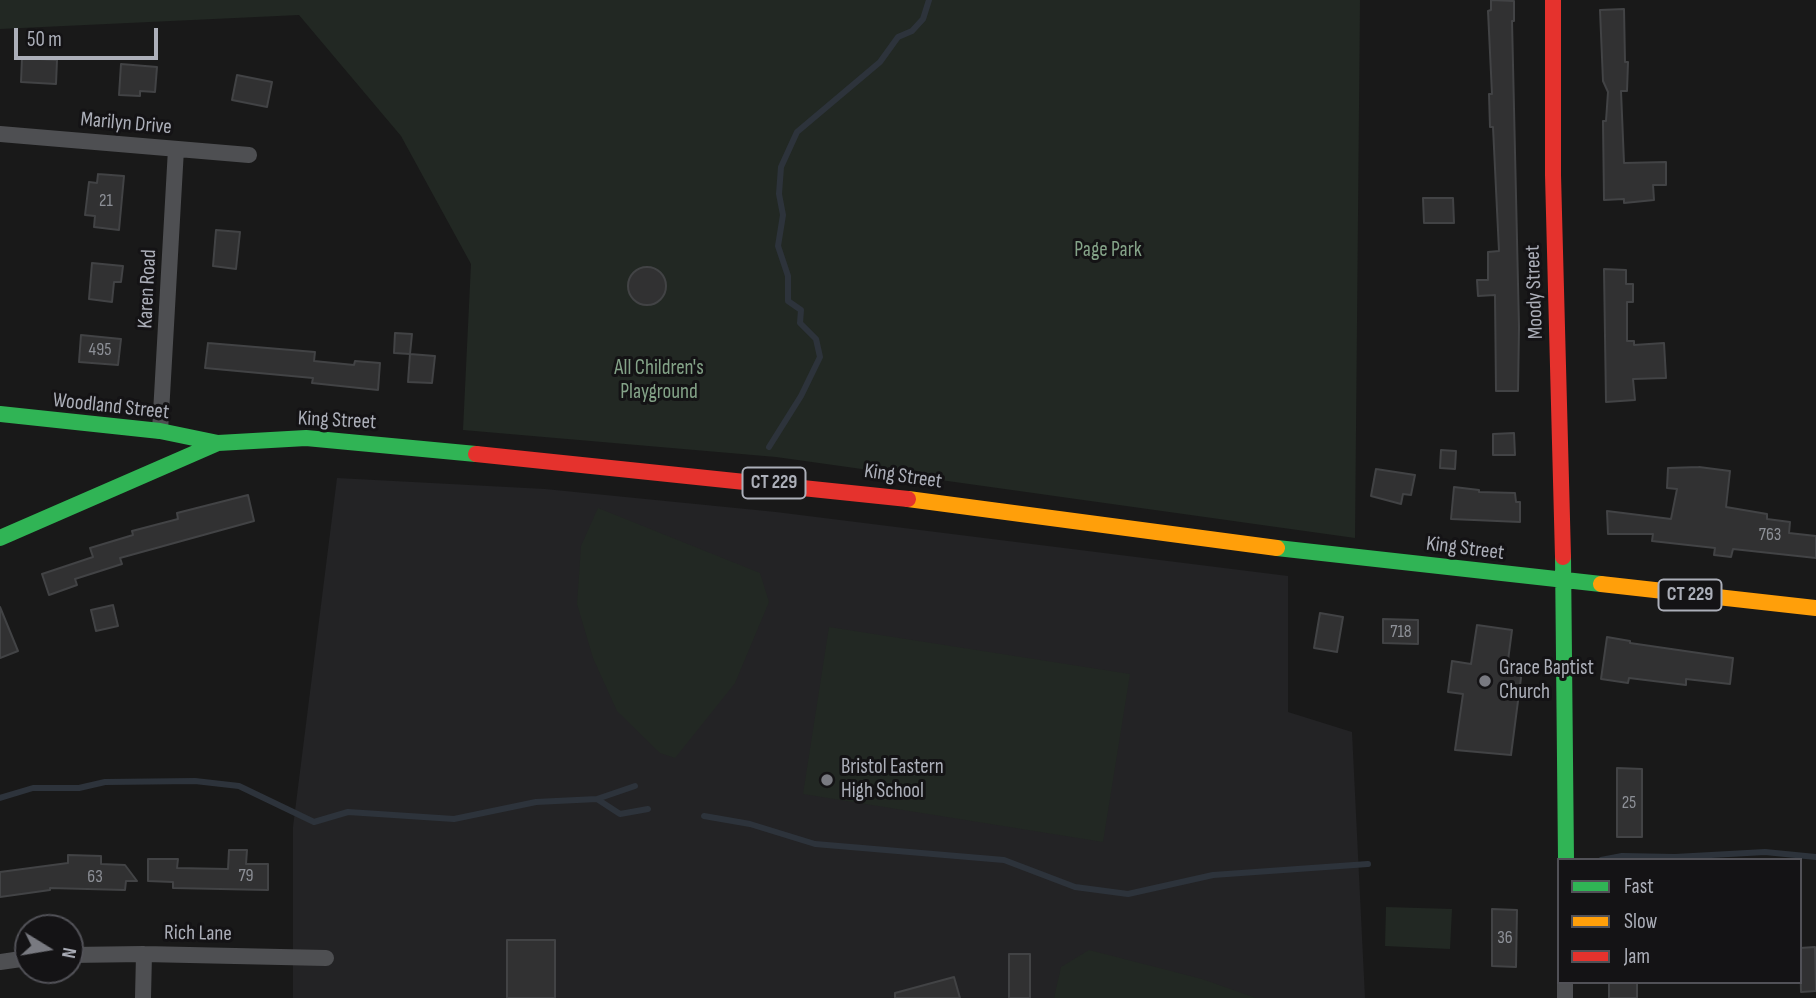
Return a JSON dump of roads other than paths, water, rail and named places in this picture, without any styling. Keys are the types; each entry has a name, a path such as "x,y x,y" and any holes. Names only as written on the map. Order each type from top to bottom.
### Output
{"main road":[{"name":"Moody Street","path":"1553,0 1553,175 1564,582 1566,858"},
{"name":"Woodland Street","path":"0,414 160,431 218,443"},
{"name":"King Street","path":"0,538 218,443 306,438 821,488 1237,543 1564,582 1816,608"}],"street":[{"name":"Marilyn Drive","path":"0,134 249,155"},
{"name":"Karen Road","path":"160,431 176,149"},
{"name":"Rich Lane","path":"84,956 144,954 326,958"},
{"path":"144,954 144,998"}],"waterway":[{"path":"769,447 801,396 820,357 816,339 800,323 801,310 788,301 788,276 778,246 783,215 779,194 781,167 797,132 880,62 898,37 912,31 923,19 929,0"},
{"path":"0,798 33,788 79,788 105,782 195,781 239,786 314,822 348,812 454,819 536,802 597,799 620,814 648,809"},
{"path":"597,799 635,786"},
{"path":"704,816 750,824 815,844 1004,860 1075,887 1128,894 1213,875 1368,864"},
{"path":"1612,858 1765,852 1816,857"}],"place":[{"name":"Grace Baptist Church","path":"1485,681"},
{"name":"Bristol Eastern High School","path":"827,780"}],"park label":[{"name":"Page Park","path":"1108,251"},
{"name":"All Children's Playground","path":"659,381"}]}
